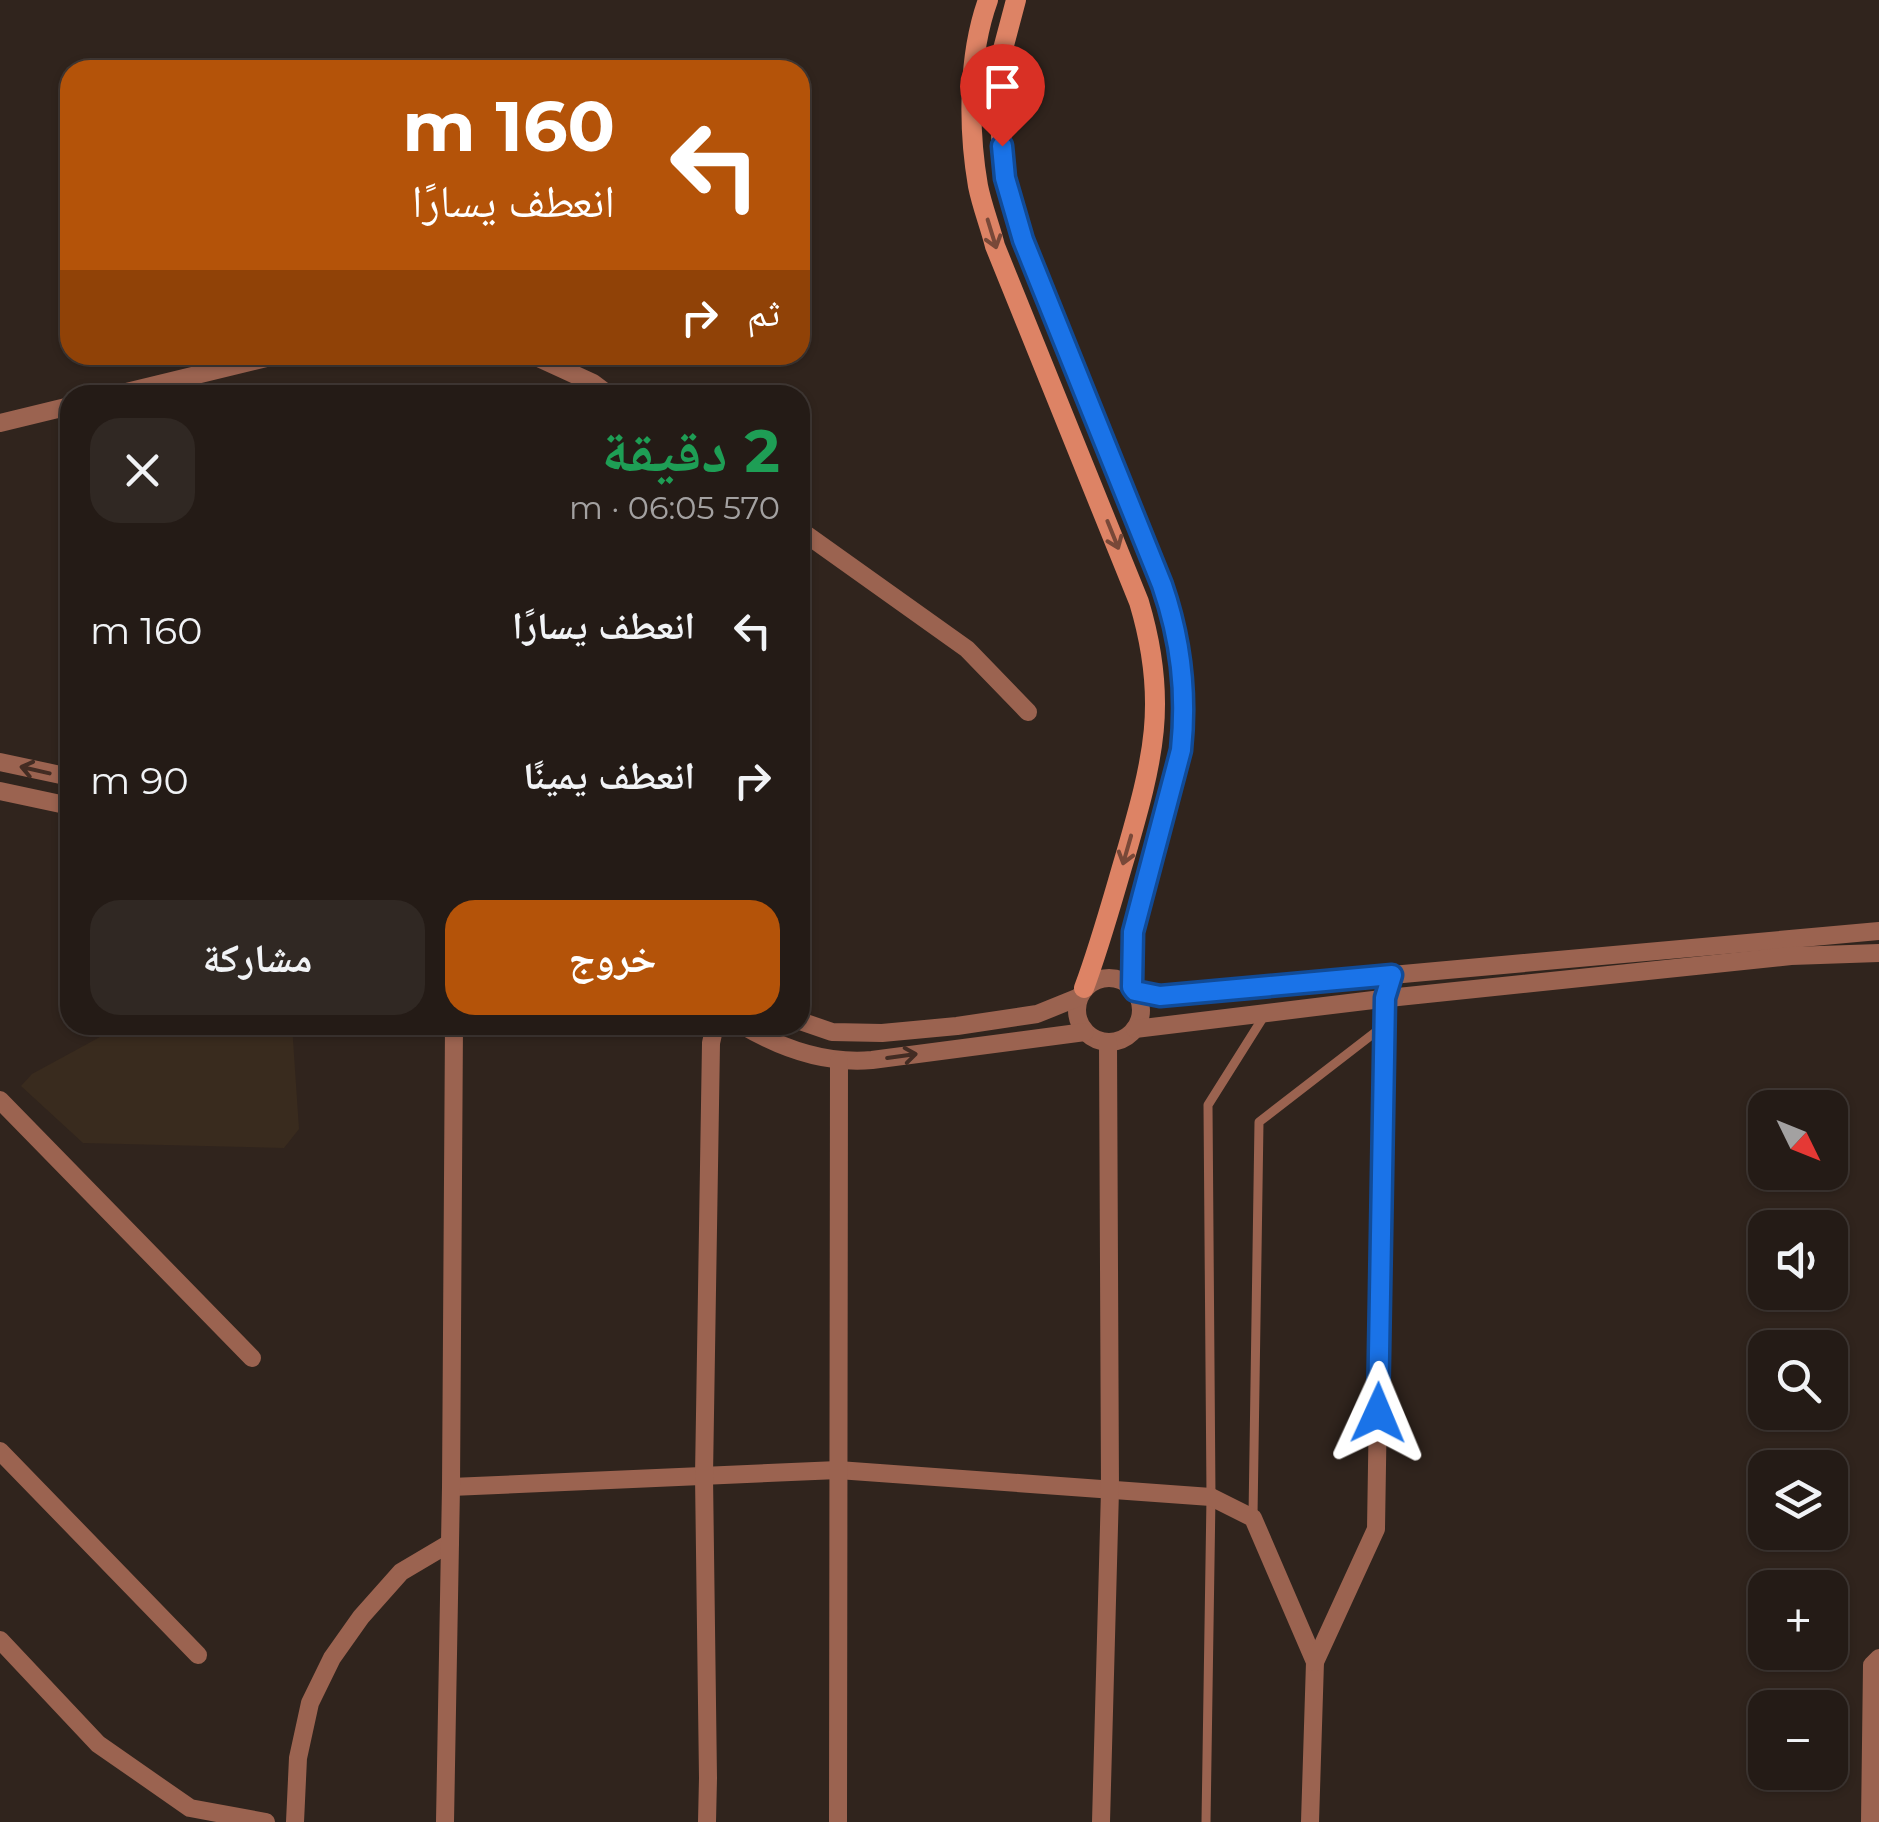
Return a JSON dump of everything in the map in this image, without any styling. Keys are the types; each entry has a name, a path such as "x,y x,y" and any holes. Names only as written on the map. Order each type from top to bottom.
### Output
{"main road":[{"path":"988,0 974,68 972,128 979,188 995,246 1140,602 1155,676 1156,726 1148,776 1102,936 1081,993"},
{"path":"1016,0 1003,49 999,114 1005,178 1023,240 1172,611 1183,666 1181,750 1133,932 1134,989"}],"street":[{"path":"155,385 237,365"},
{"path":"554,365 596,385"},
{"path":"0,422 60,408"},
{"path":"810,537 967,649 1028,712"},
{"path":"0,762 60,775"},
{"path":"0,791 60,804"},
{"path":"810,1024 856,1034 901,1032 1037,1014 1081,993 1092,982 1113,978 1160,996 1879,931"},
{"path":"1081,993 1076,1010 1078,1022 1085,1032 1108,1042 1118,1041 1135,1029 1385,998 1790,956 1879,953"},
{"path":"1310,1822 1315,1662 1376,1530 1384,1026 1385,998 1392,975"},
{"path":"1134,989 1141,1010 1135,1029"},
{"path":"763,1035 839,1061 1085,1032"},
{"path":"445,1822 454,1035"},
{"path":"707,1822 704,1476 712,1035"},
{"path":"1102,1822 1110,1490 1108,1042"},
{"path":"838,1822 839,1061"},
{"path":"0,1100 252,1358"},
{"path":"0,1451 198,1654"},
{"path":"451,1488 838,1470 1211,1497 1253,1518 1315,1662"},
{"path":"296,1822 298,1758 310,1703 332,1658 361,1616 402,1572 450,1543"},
{"path":"0,1640 98,1744 175,1798 190,1808 266,1822"},
{"path":"1870,1822 1872,1665 1879,1658"}],"lane":[{"path":"1206,1822 1211,1497 1208,1105 1266,1014"},
{"path":"1253,1518 1259,1122 1384,1026"}],"shaded area":[{"path":"104,1035 293,1035 299,1129 284,1148 83,1143 21,1086 32,1074"}],"route":[{"path":"1002,146 1005,178 1023,240 1172,611 1183,666 1181,750 1133,932 1132,987 1160,996 1392,975 1385,998 1378,1413"}]}
